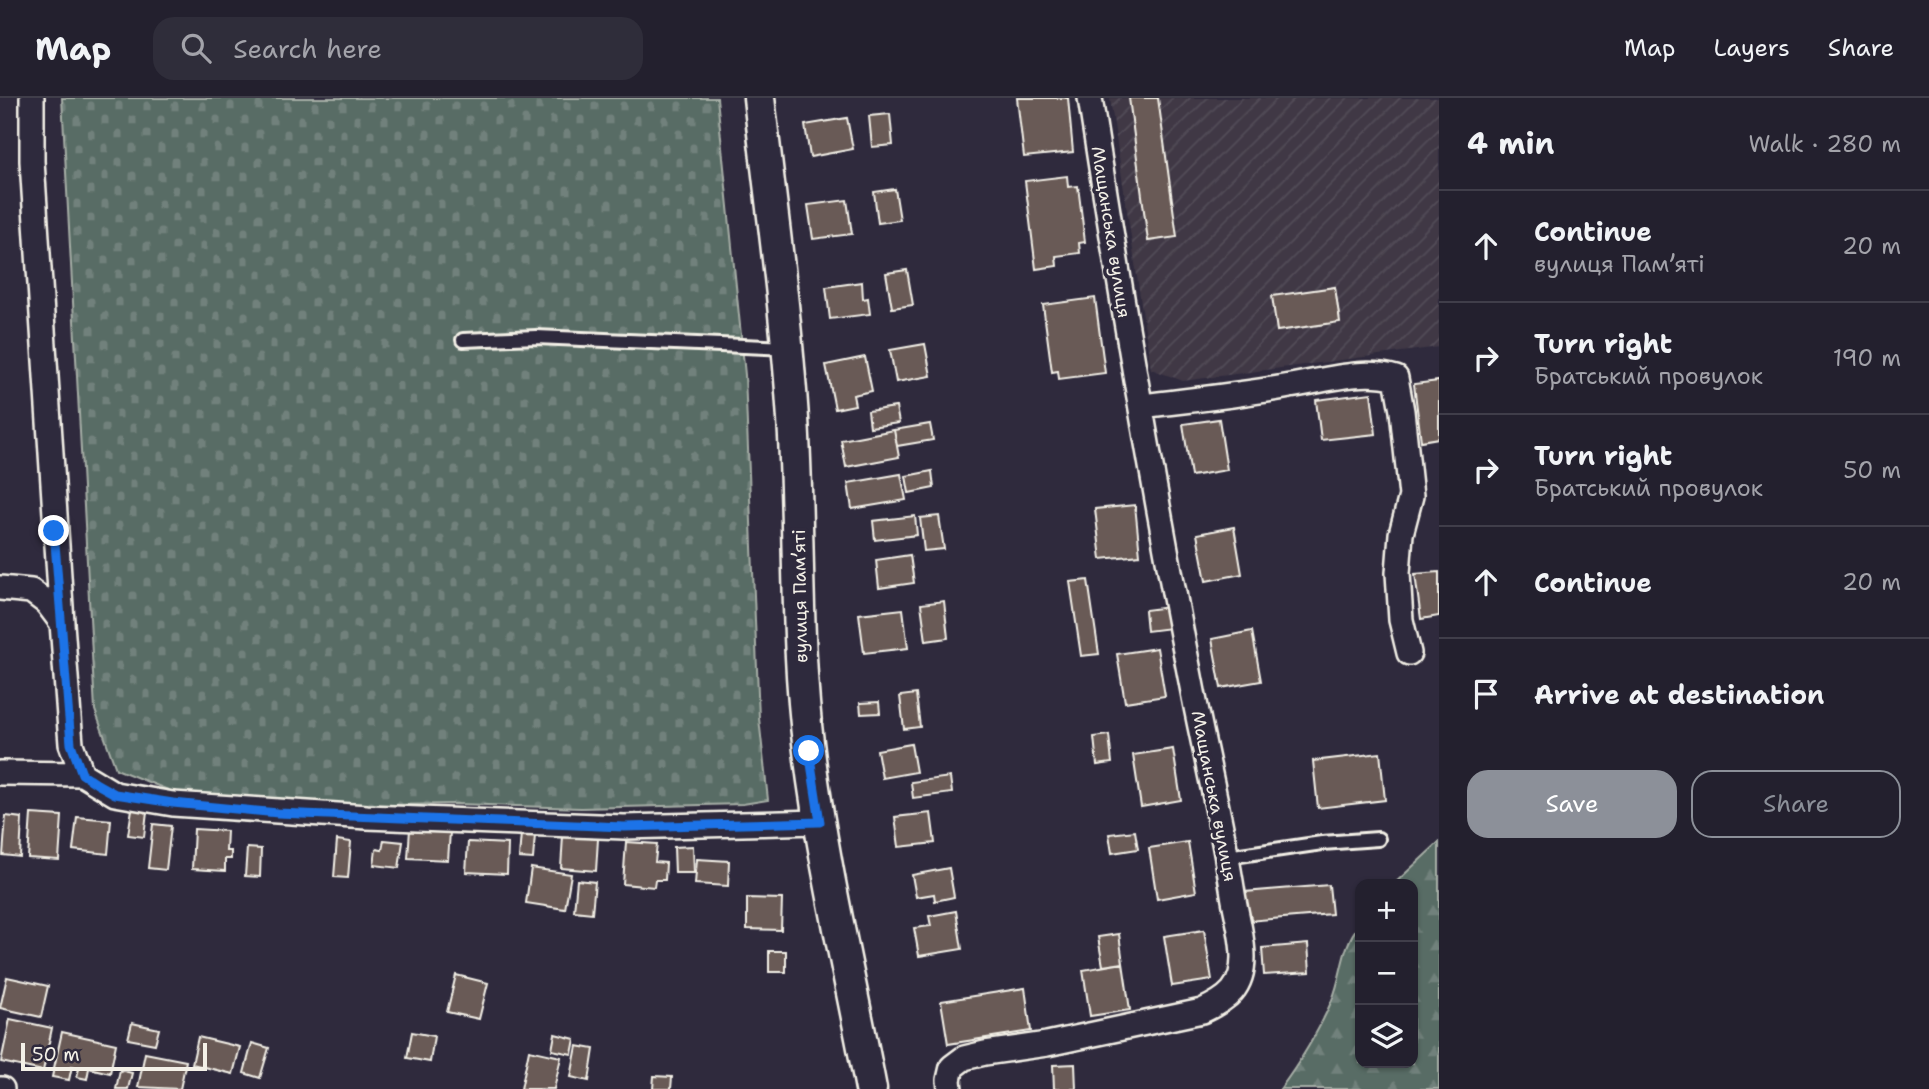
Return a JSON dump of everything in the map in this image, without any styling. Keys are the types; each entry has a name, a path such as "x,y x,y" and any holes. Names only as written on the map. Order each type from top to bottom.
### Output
{"street":[{"path":"32,98 32,161 62,623 71,744 82,774"},
{"name":"вулиця Памʼяті","path":"759,98 788,348 798,519 800,663 809,751 871,1089"},
{"name":"Мащанська вулиця","path":"950,1089 952,1067 964,1058 1190,1015 1219,1003 1234,992 1243,957 1227,857 1194,699 1141,406 1090,98"},
{"path":"1141,406 1327,379 1385,374 1396,378 1411,496 1401,534 1398,573 1401,620 1409,653"},
{"path":"0,588 31,591 47,603 62,623"},
{"path":"0,773 82,774 115,794 173,803 278,813 624,827 820,822"}],"lane":[{"path":"463,340 536,337 788,348"},
{"path":"1227,857 1301,846 1378,839"}],"shaded area":[{"path":"1110,98 1439,98 1439,347 1183,381 1151,369"}],"green space":[{"path":"62,98 717,98 745,375 759,718 768,800 743,804 581,808 456,804 316,806 173,792 116,769 95,710"},
{"path":"1439,842 1439,1089 1280,1089 1309,1046 1327,1011 1336,990 1349,942 1355,932 1355,1068 1418,1068 1418,879 1399,879"}],"building":[{"path":"1017,98 1068,98 1073,152 1024,157"},
{"path":"1129,98 1158,98 1177,237 1148,241"},
{"path":"890,114 893,145 872,147 869,116"},
{"path":"847,118 853,149 810,157 805,125"},
{"path":"1067,176 1068,187 1078,186 1085,242 1079,243 1080,253 1056,256 1057,266 1036,269 1025,181"},
{"path":"895,189 900,220 878,223 874,192"},
{"path":"847,200 852,234 813,239 808,205"},
{"path":"907,270 913,305 892,308 886,273"},
{"path":"862,282 863,299 868,298 870,314 830,319 826,287"},
{"path":"1335,287 1340,322 1277,331 1272,296"},
{"path":"1095,298 1105,373 1059,379 1058,371 1052,372 1043,305"},
{"path":"925,344 931,376 896,382 890,350"},
{"path":"865,357 872,391 853,395 855,405 835,409 826,365"},
{"path":"1439,381 1439,438 1421,441 1414,384"},
{"path":"1371,393 1376,434 1321,440 1316,400"},
{"path":"896,407 899,423 870,427 868,411"},
{"path":"1219,419 1227,470 1191,476 1183,424"},
{"path":"930,424 933,440 897,446 894,430"},
{"path":"894,430 899,457 846,467 841,440"},
{"path":"932,471 934,488 909,493 906,476"},
{"path":"901,474 906,500 852,509 848,483"},
{"path":"1135,505 1140,555 1101,559 1095,509"},
{"path":"915,516 917,535 875,540 873,521"},
{"path":"939,516 944,549 924,551 920,518"},
{"path":"1234,527 1242,574 1206,581 1197,534"},
{"path":"910,555 914,583 879,588 876,560"},
{"path":"1439,572 1439,616 1421,619 1415,574"},
{"path":"1088,580 1099,654 1081,656 1070,582"},
{"path":"944,601 948,638 926,641 921,604"},
{"path":"1168,607 1171,628 1147,631 1145,610"},
{"path":"903,609 908,648 864,653 859,614"},
{"path":"1252,631 1261,681 1221,688 1212,639"},
{"path":"1157,648 1165,696 1125,702 1117,654"},
{"path":"916,694 920,727 904,729 900,696"},
{"path":"879,702 880,713 861,714 860,703"},
{"path":"1109,735 1112,763 1097,765 1094,737"},
{"path":"911,744 916,772 882,778 877,750"},
{"path":"1173,749 1181,800 1141,807 1133,755"},
{"path":"1380,753 1385,800 1318,808 1313,761"},
{"path":"950,777 952,793 913,798 911,782"},
{"path":"132,809 147,811 144,837 128,835"},
{"path":"931,813 935,843 899,847 895,817"},
{"path":"31,814 62,816 59,860 28,858"},
{"path":"6,816 22,818 20,857 3,855"},
{"path":"77,817 111,820 108,854 73,850"},
{"path":"153,824 171,826 166,870 148,868"},
{"path":"194,829 227,831 226,851 231,851 231,859 225,859 225,871 192,869"},
{"path":"410,829 450,832 448,860 408,858"},
{"path":"1135,831 1138,849 1112,853 1109,834"},
{"path":"521,833 535,835 533,859 519,858"},
{"path":"563,836 598,839 596,871 561,868"},
{"path":"337,840 351,842 348,878 334,877"},
{"path":"384,840 403,842 399,868 374,865 376,849 382,850"},
{"path":"468,842 508,844 507,874 466,872"},
{"path":"626,842 657,844 655,862 666,863 665,880 655,880 654,887 623,884"},
{"path":"1188,842 1196,892 1157,899 1149,848"},
{"path":"693,846 694,873 675,873 674,847"},
{"path":"247,848 261,849 260,877 245,876"},
{"path":"697,859 729,861 728,886 695,884"},
{"path":"531,868 571,874 565,909 526,903"},
{"path":"949,868 954,897 935,901 934,894 916,897 912,875"},
{"path":"577,880 595,882 592,913 574,911"},
{"path":"1329,885 1332,914 1248,921 1245,892"},
{"path":"747,898 782,899 781,930 747,929"},
{"path":"956,911 962,949 919,956 914,928 931,926 929,916"},
{"path":"1204,930 1212,980 1172,986 1164,936"},
{"path":"1119,934 1123,963 1103,966 1098,937"},
{"path":"1308,944 1310,972 1264,975 1262,948"},
{"path":"769,951 786,951 786,972 769,972"},
{"path":"1123,963 1130,1010 1090,1016 1083,970"},
{"path":"456,975 488,983 479,1019 447,1012"},
{"path":"7,977 48,986 41,1017 0,1008"},
{"path":"1025,988 1031,1031 948,1044 941,1001"},
{"path":"10,1019 52,1028 43,1071 1,1062"},
{"path":"132,1023 159,1029 155,1044 128,1039"},
{"path":"62,1032 116,1044 110,1073 89,1068 87,1079 77,1077 79,1068 72,1066 69,1080 52,1077"},
{"path":"412,1032 434,1036 430,1062 407,1058"},
{"path":"555,1034 575,1039 572,1054 552,1050"},
{"path":"198,1037 240,1047 233,1074 192,1064"},
{"path":"252,1043 269,1048 260,1078 244,1073"},
{"path":"577,1046 594,1049 589,1081 571,1077"},
{"path":"529,1050 561,1057 554,1089 521,1089"},
{"path":"145,1053 186,1061 180,1089 138,1087"},
{"path":"1075,1064 1076,1089 1054,1089 1053,1065"},
{"path":"120,1070 132,1073 128,1089 116,1089"},
{"path":"654,1076 672,1077 671,1089 653,1089"}],"route":[{"path":"54,531 71,744 82,774 115,794 173,803 278,813 367,817 624,827 820,822 809,751"}]}
